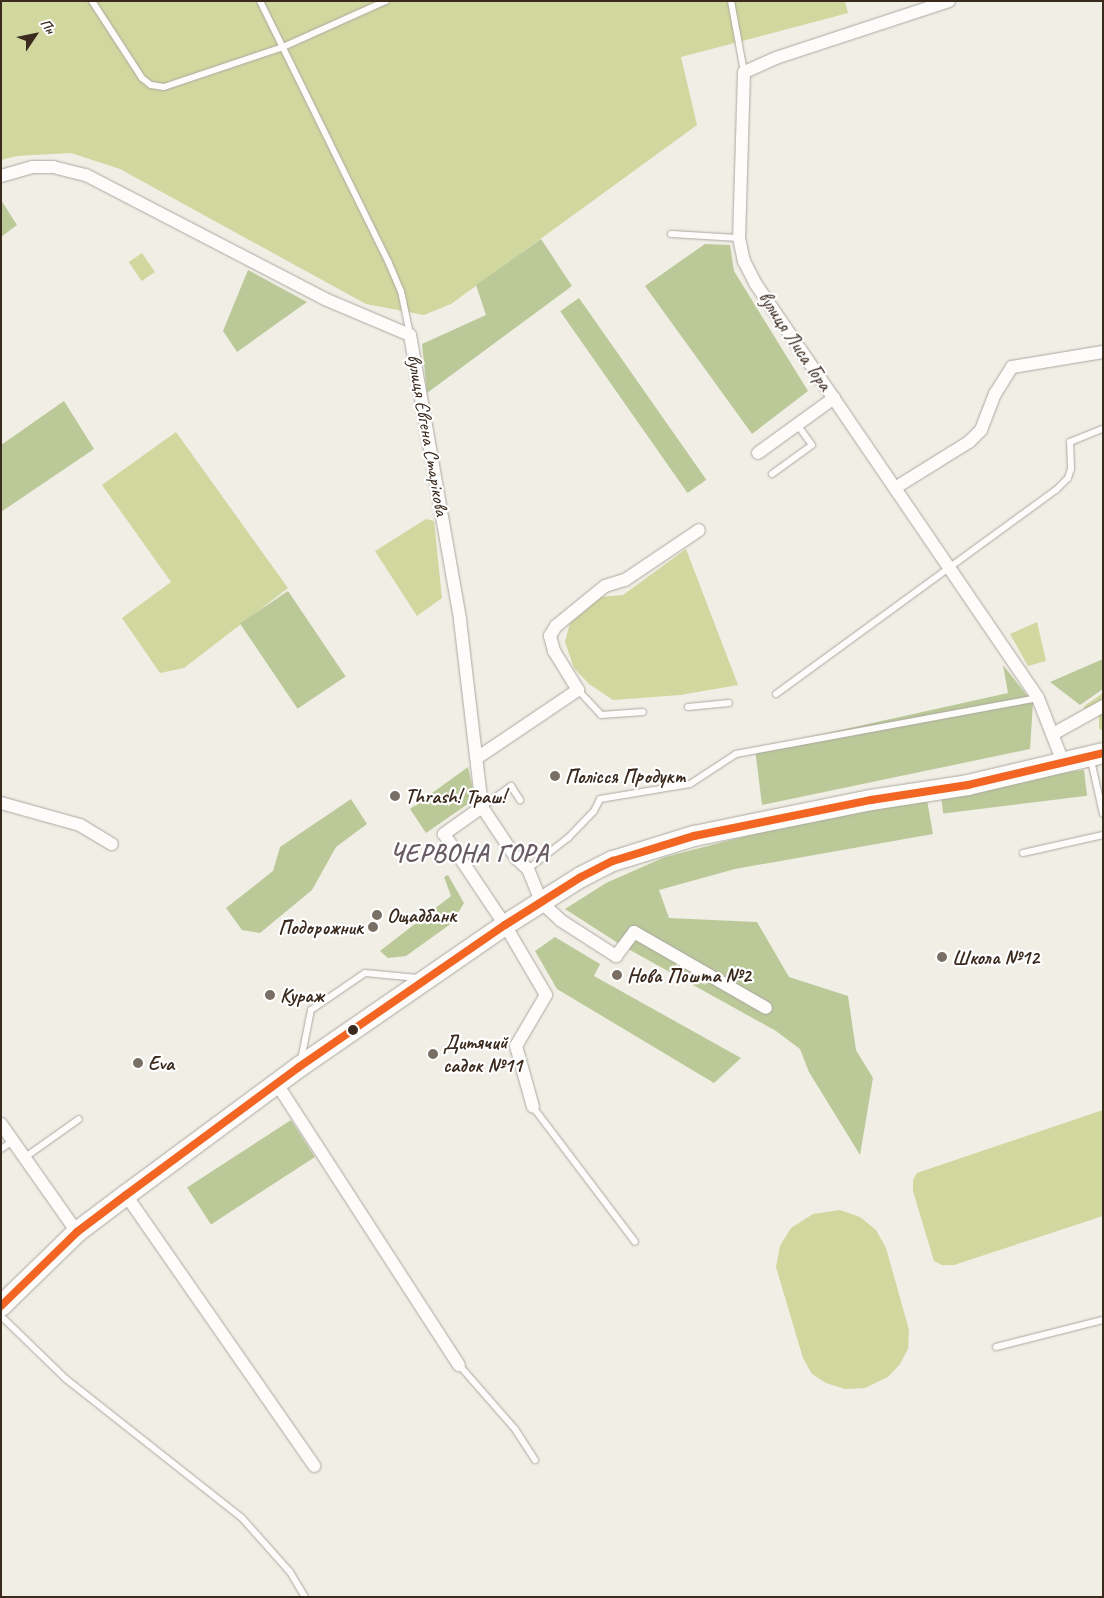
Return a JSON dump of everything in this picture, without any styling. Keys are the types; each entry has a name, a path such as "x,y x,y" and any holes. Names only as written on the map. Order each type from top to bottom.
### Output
{"main road":[{"path":"1,1306 77,1232 299,1067 505,925 613,861 694,836 871,800 968,785 1096,755"}],"street":[{"path":"744,72 776,58 949,1"},
{"name":"вулиця Лиса Гора","path":"744,72 739,238 744,261 755,283 1038,698 1064,762"},
{"name":"вулиця Євгена Старікова","path":"1,176 32,167 53,167 86,175 325,299 410,335 458,611 482,807 516,858 528,868 541,902"},
{"path":"895,488 969,442 981,430 999,387 1012,367 1103,352"},
{"path":"758,453 834,398"},
{"path":"477,758 578,690 554,651 550,636 556,626 605,586 625,580 698,530"},
{"path":"1053,734 1103,706"},
{"path":"1,804 80,825 112,844"},
{"path":"482,807 444,834 505,925 546,995 516,1046 533,1108"},
{"path":"541,902 560,920 616,956 634,932 766,1008"},
{"path":"277,1084 459,1365"},
{"path":"1,1124 77,1232"},
{"path":"126,1195 314,1466"}],"lane":[{"path":"92,1 142,78 151,85 164,87 282,47 386,1"},
{"path":"260,1 388,261 401,291 410,335"},
{"path":"731,1 744,72"},
{"path":"670,234 739,238"},
{"path":"772,474 812,445 797,424"},
{"path":"776,694 1056,490 1068,478 1071,469 1070,442 1103,429"},
{"path":"578,690 601,715 643,712"},
{"path":"528,868 568,838 594,812 600,799 690,784 736,754 1038,698"},
{"path":"688,707 729,703"},
{"path":"1096,755 1103,814"},
{"path":"482,807 511,786 520,800"},
{"path":"1023,853 1103,835"},
{"path":"299,1067 311,1010 365,973 427,979"},
{"path":"533,1108 635,1242"},
{"path":"24,1158 79,1119"},
{"path":"1,1149 13,1141"},
{"path":"1,1316 66,1379 242,1518 290,1572 305,1597"},
{"path":"996,1347 1103,1320"},
{"path":"459,1365 516,1429 535,1460"}],"green space":[{"path":"1,1 845,1 848,13 681,57 697,125 451,304 424,315 366,304 120,169 71,153 17,156 1,160"},
{"path":"1,200 17,225 1,237"},
{"path":"541,239 572,286 427,393 422,344 486,315 476,285"},
{"path":"705,244 730,245 734,271 808,391 752,434 645,286"},
{"path":"142,253 155,272 142,281 129,262"},
{"path":"248,270 307,302 237,352 223,331"},
{"path":"579,298 706,480 687,493 560,311"},
{"path":"64,401 94,449 1,512 1,445"},
{"path":"176,432 288,588 184,668 160,673 122,618 171,582 102,485"},
{"path":"426,519 434,521 442,598 417,616 375,551"},
{"path":"686,549 738,685 680,695 613,700 589,684 574,668 565,642 570,623 601,597 623,595"},
{"path":"288,591 346,676 298,709 240,623"},
{"path":"1037,622 1046,661 1028,666 1010,634"},
{"path":"1103,659 1103,689 1080,705 1050,682"},
{"path":"1003,665 1033,703 1030,749 762,805 755,749 1008,693"},
{"path":"1103,693 1103,732 1099,728 1099,717 1083,707"},
{"path":"468,767 475,799 426,833 410,809"},
{"path":"1084,770 1087,796 943,813 940,788"},
{"path":"351,799 367,824 336,847 312,890 260,933 242,930 226,908 273,871 280,847"},
{"path":"927,800 933,834 735,869 659,890 669,918 757,922 789,977 848,996 856,1050 873,1078 860,1155 809,1072 800,1049 776,1031 621,945 565,909 606,883 665,857 778,828"},
{"path":"448,875 464,903 452,923 406,956 388,958 380,951 451,896 444,877"},
{"path":"555,937 600,964 594,976 741,1058 714,1083 557,989 535,951"},
{"path":"1103,1110 1103,1216 954,1265 942,1265 934,1261 913,1191 913,1180 917,1173"},
{"path":"291,1120 315,1157 211,1224 187,1188"},
{"path":"840,1210 860,1217 876,1230 886,1248 909,1330 908,1349 900,1364 888,1377 865,1388 845,1389 826,1383 812,1374 803,1358 776,1267 780,1246 791,1228 813,1214"}],"transit line":[{"path":"1,1306 77,1232 299,1067 505,925 581,877 613,861 694,836 871,800 968,785 1103,753"}],"place":[{"name":"Полісся Продукт","path":"555,776"},
{"name":"Thrash! Траш!","path":"395,796"},
{"name":"Ощадбанк","path":"377,915"},
{"name":"Подорожник","path":"373,927"},
{"name":"Школа №12","path":"942,957"},
{"name":"Нова Пошта №2","path":"617,975"},
{"name":"Кураж","path":"270,995"},
{"name":"Дитячий садок №11","path":"433,1054"},
{"name":"Eva","path":"138,1063"}],"district":[{"name":"ЧЕРВОНА ГОРА","path":"469,853"}]}
